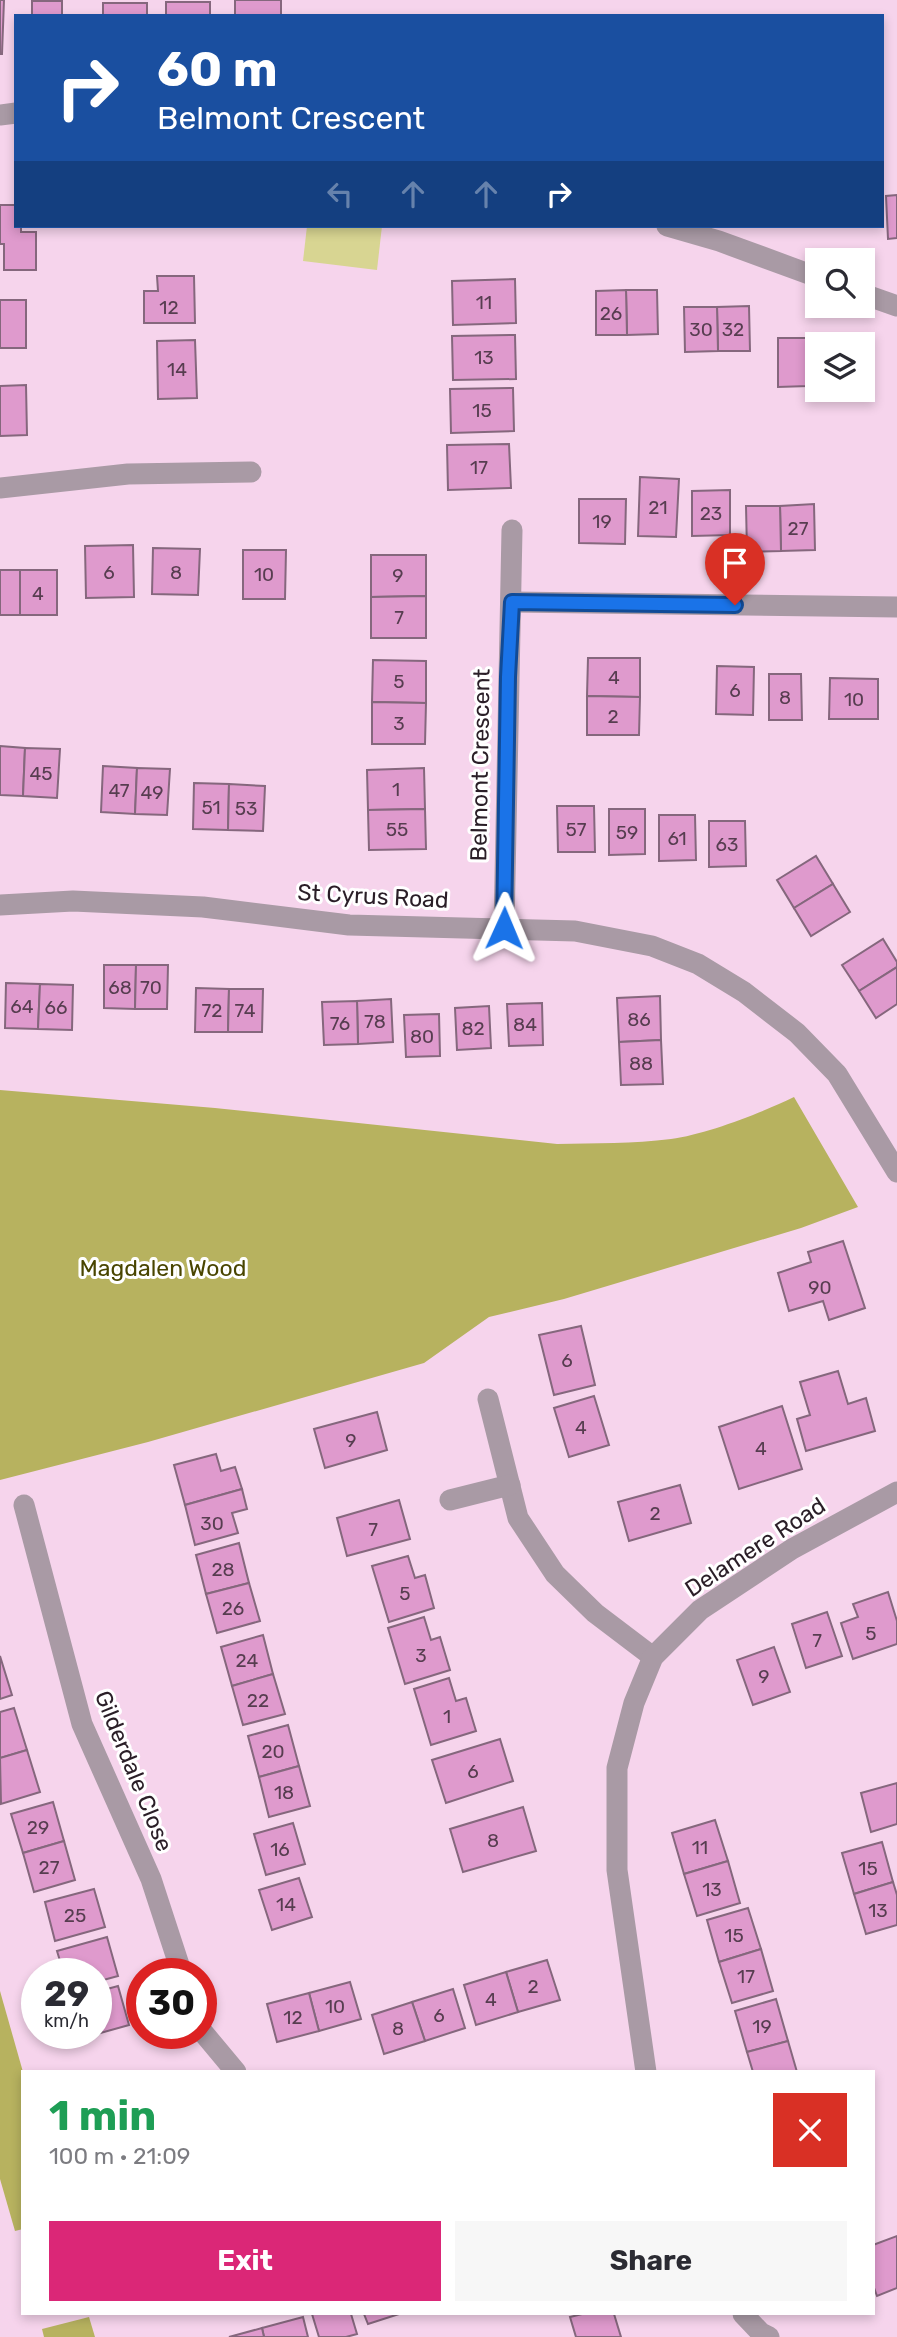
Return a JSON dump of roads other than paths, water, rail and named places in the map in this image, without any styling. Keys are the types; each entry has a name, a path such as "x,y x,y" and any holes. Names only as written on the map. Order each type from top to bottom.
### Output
{"street":[{"path":"674,228 719,241 805,273"},
{"path":"875,298 897,306"},
{"path":"0,488 128,474 251,472"},
{"name":"Belmont Crescent","path":"504,928 512,530"},
{"path":"512,602 897,607"},
{"name":"St Cyrus Road","path":"0,905 73,901 203,907 349,925 575,932 652,946 698,964 744,992 797,1033 837,1074 897,1172"},
{"path":"488,1399 518,1518 555,1574 595,1613 653,1657"},
{"path":"450,1500 510,1485"},
{"name":"Delamere Road","path":"646,2070 617,1870 617,1768 634,1703 653,1657 700,1611 792,1549 897,1492"},
{"name":"Gilderdale Close","path":"24,1505 82,1724 151,1879 177,1958"},
{"path":"217,2049 234,2070"},
{"path":"744,2315 763,2335"}],"park label":[{"name":"Magdalen Wood","path":"163,1268"}]}
